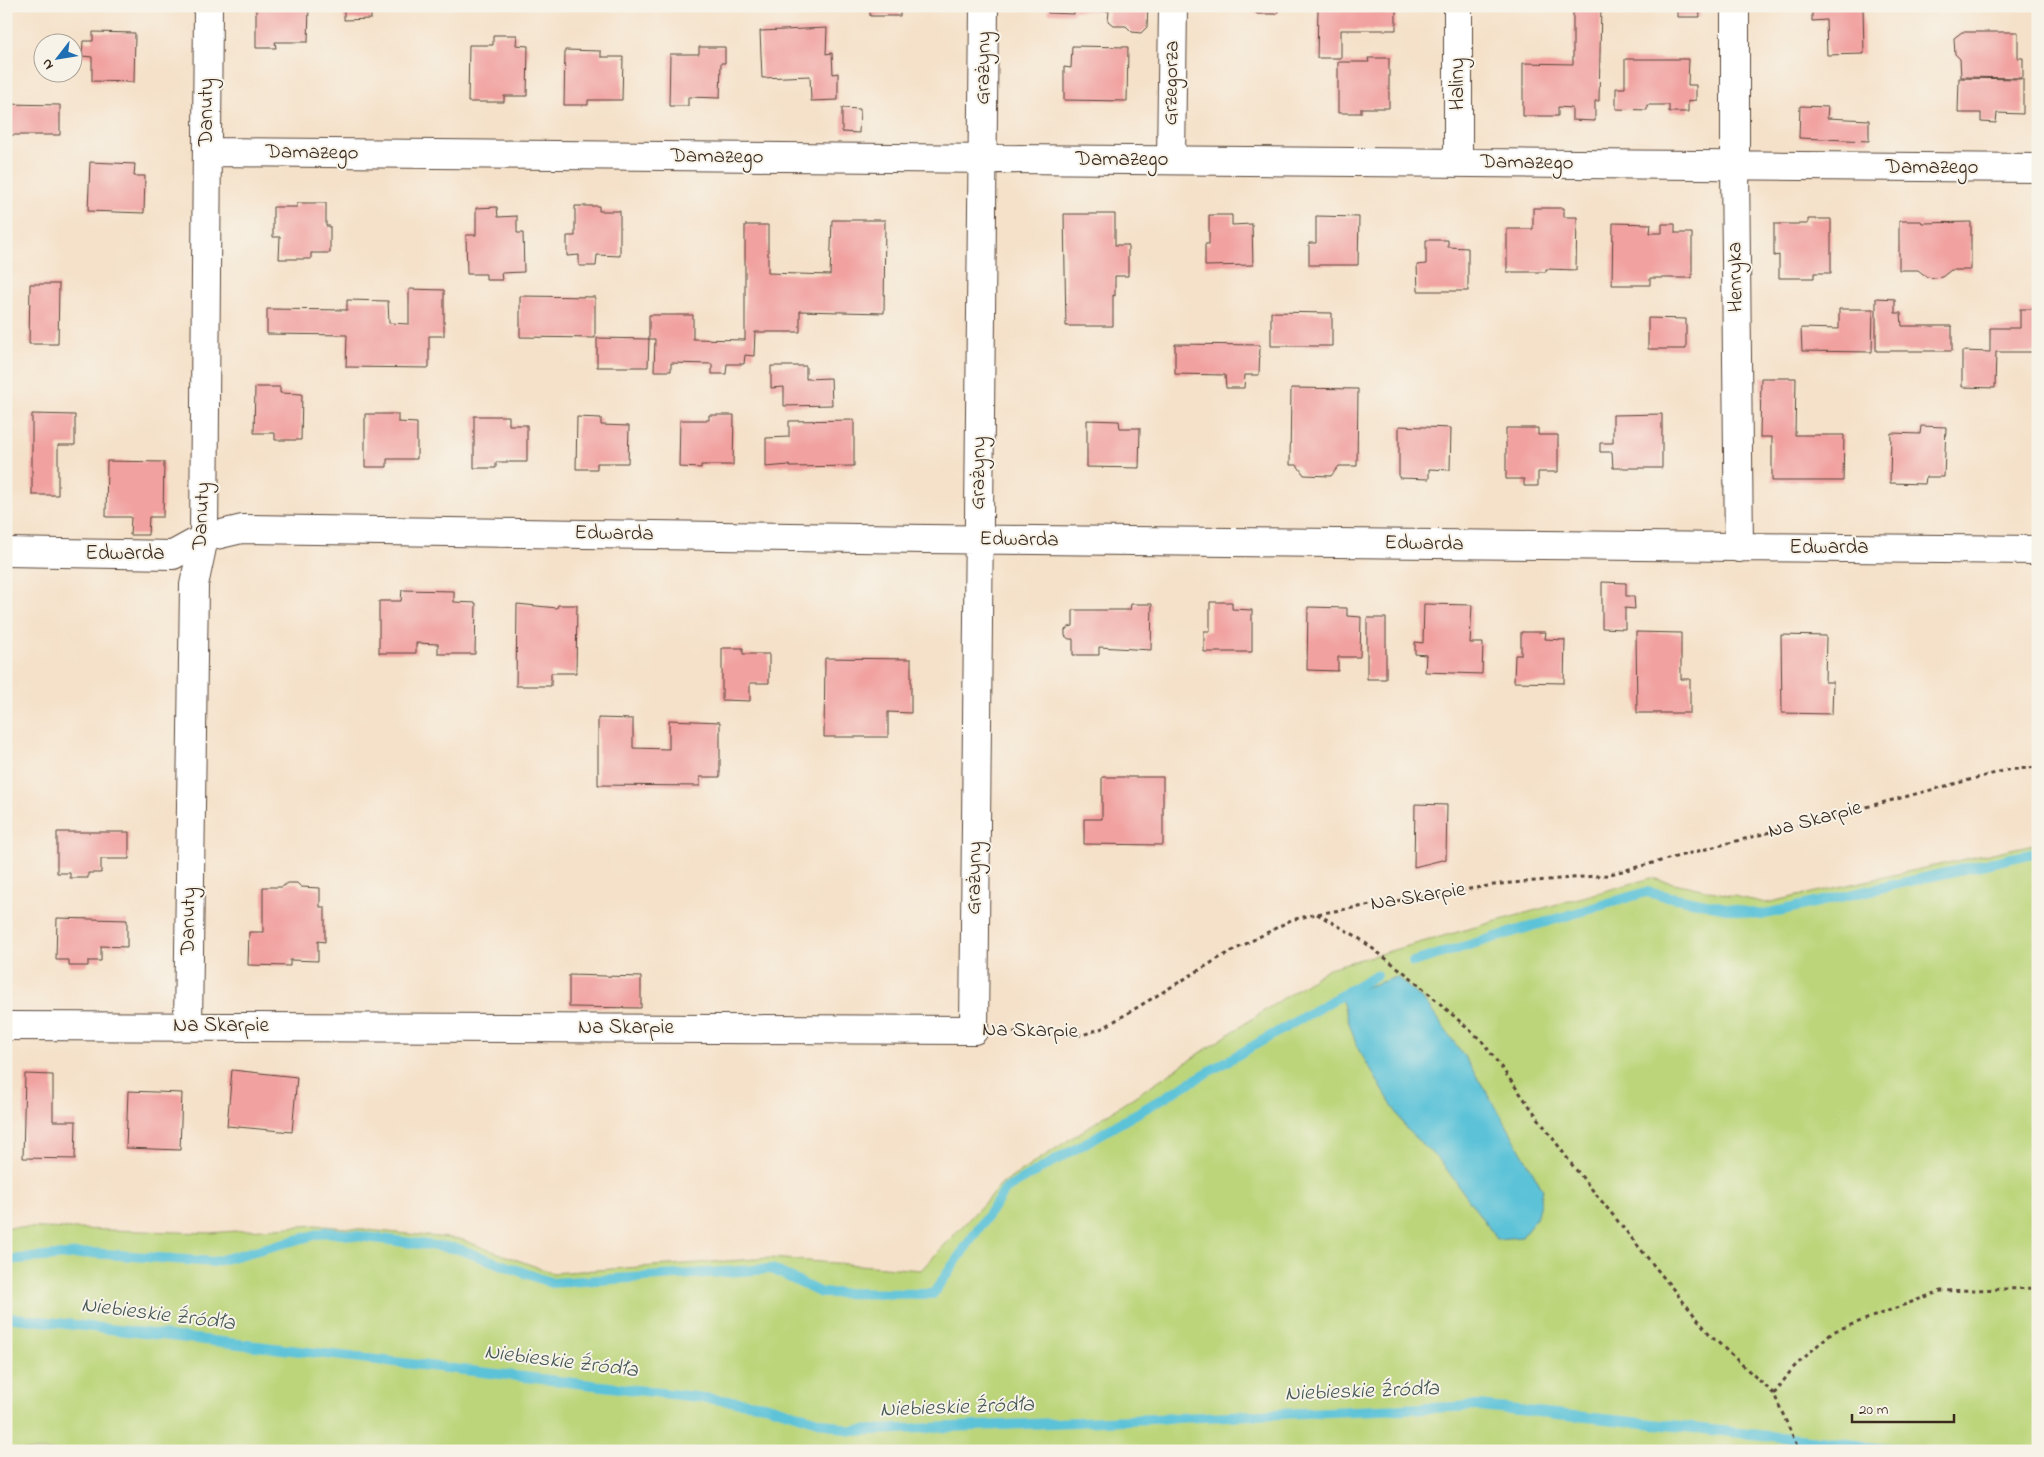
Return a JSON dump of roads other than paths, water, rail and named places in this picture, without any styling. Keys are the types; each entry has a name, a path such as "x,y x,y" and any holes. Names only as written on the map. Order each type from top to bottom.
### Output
{"street":[{"name":"Danuty","path":"188,1026 194,585 204,538 208,6"},
{"name":"Grażyny","path":"974,1030 984,6"},
{"name":"Grzegorza","path":"1171,160 1173,6"},
{"name":"Haliny","path":"1458,6 1458,162"},
{"name":"Henryka","path":"1735,6 1739,548"},
{"name":"Damazego","path":"207,152 2038,168"},
{"name":"Edwarda","path":"6,552 173,555 204,538 242,529 2038,550"},
{"name":"Na Skarpie","path":"6,1026 974,1030"}],"water":[{"path":"1397,977 1425,1002 1462,1053 1499,1112 1543,1190 1536,1219 1522,1237 1497,1239 1443,1164 1407,1130 1357,1047 1340,995"}],"waterway":[{"path":"1413,962 1646,892 1761,915 2038,852"},
{"path":"6,1260 92,1253 213,1262 326,1232 459,1249 552,1283 772,1269 821,1293 933,1294 1006,1189 1376,975"},
{"name":"Niebieskie Źródła","path":"6,1317 765,1405 851,1431 1479,1406 1916,1451"}]}
